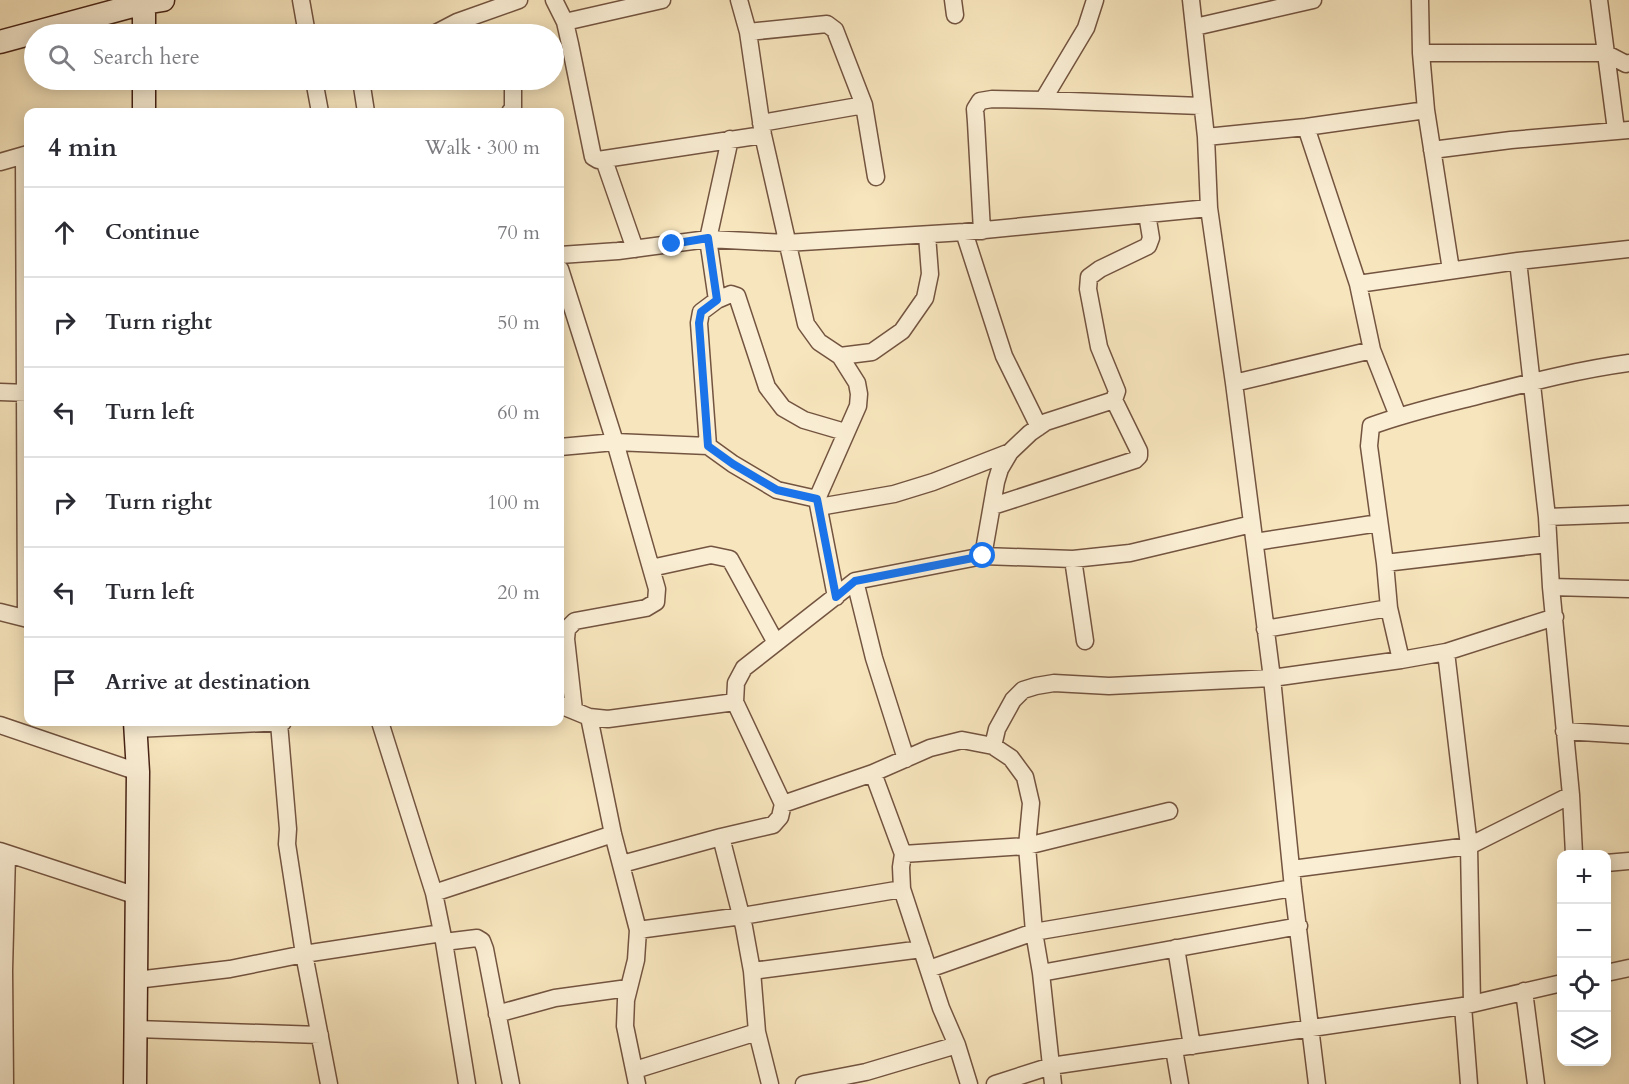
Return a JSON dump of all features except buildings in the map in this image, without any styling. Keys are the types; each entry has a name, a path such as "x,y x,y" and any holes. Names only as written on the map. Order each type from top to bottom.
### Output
{"street":[{"path":"301,0 305,24"},
{"path":"453,24 519,0"},
{"path":"554,0 565,22 593,157 598,160 730,139 762,129 864,105"},
{"path":"565,22 662,0"},
{"path":"739,0 748,32 762,129 806,324 819,342 840,356 857,383 859,394 858,406 845,432 818,503 836,597"},
{"path":"1043,100 1086,28 1095,0"},
{"path":"1191,0 1206,137 1209,208 1272,678 1293,888 1317,1084"},
{"path":"1195,27 1313,0"},
{"path":"1420,0 1421,53 1426,110 1451,270"},
{"path":"1432,150 1623,130 1605,52 1599,0"},
{"path":"66,24 150,1 146,24"},
{"path":"748,32 827,24 835,30 864,105 876,177"},
{"path":"0,42 24,35"},
{"path":"564,45 570,44"},
{"path":"1421,53 1605,52 1626,64 1629,63"},
{"path":"144,90 144,108"},
{"path":"316,90 319,108"},
{"path":"363,90 365,108"},
{"path":"513,90 513,108"},
{"path":"982,231 975,109 980,101 992,99 1043,100 1201,106"},
{"path":"1206,137 1306,127 1426,110"},
{"path":"1306,127 1358,284 1372,350 1398,416"},
{"path":"717,300 708,238 730,139"},
{"path":"0,162 24,156"},
{"path":"604,160 635,249"},
{"path":"564,255 635,249 708,238 786,243 927,235 1209,208"},
{"path":"993,506 1135,460 1139,456 1139,451 1114,400 1117,391 1099,347 1088,289 1089,277 1100,269 1148,246 1151,238 1147,214"},
{"path":"964,232 1004,356 1039,427"},
{"path":"840,356 872,352 902,331 925,298 930,274 927,235"},
{"path":"1358,284 1518,261 1629,249"},
{"path":"1518,261 1547,517 1574,850"},
{"path":"564,282 615,442 657,590 656,602 646,608 575,621 567,629 566,639 574,711 622,864 638,930 636,960 628,988 625,1026 636,1077 757,1032"},
{"path":"708,446 699,323 701,312 717,300 731,294 738,296 767,387 783,408 804,420 845,432"},
{"path":"1234,383 1372,350"},
{"path":"1401,660 1389,608 1369,446 1371,426 1398,416 1532,381 1581,370 1629,363"},
{"path":"0,392 24,393"},
{"path":"983,556 996,482 1000,469 1010,452 1030,432 1046,422 1114,400"},
{"path":"564,447 615,442 708,446 777,490 818,503 894,494 933,482 1010,452"},
{"path":"1547,517 1629,514"},
{"path":"1255,542 1379,523"},
{"path":"622,864 773,825 780,817 783,804 735,702 736,683 744,668 855,581 983,556 1073,559 1130,553 1252,524"},
{"path":"1385,562 1548,544"},
{"path":"651,568 711,555 730,559 776,643"},
{"path":"1073,559 1084,641"},
{"path":"855,581 874,658 906,759"},
{"path":"1551,587 1629,589"},
{"path":"1265,629 1389,608"},
{"path":"0,612 24,617"},
{"path":"993,746 997,729 1012,700 1023,690 1036,686 1054,683 1109,686 1272,678 1446,652 1555,617"},
{"path":"1446,652 1469,846 1467,1005 1469,1084"},
{"path":"574,711 608,718 735,702"},
{"path":"0,725 138,772"},
{"path":"135,726 138,772 135,1084"},
{"path":"281,726 288,829 286,844 329,1084"},
{"path":"381,726 434,893 467,1084"},
{"path":"1564,732 1629,735"},
{"path":"783,804 873,773 930,748 962,740 993,746 1011,758 1025,777 1031,803 1026,846 1053,1084"},
{"path":"873,773 903,854 902,889 969,1084"},
{"path":"1292,869 1469,846 1571,795"},
{"path":"903,854 1026,846 1169,811"},
{"path":"434,893 613,834"},
{"path":"721,837 742,916 752,971 757,1032 770,1084"},
{"path":"5,1084 2,970 4,853 136,896"},
{"path":"1611,863 1629,861"},
{"path":"929,969 1034,932 1293,888"},
{"path":"638,930 742,916 902,889"},
{"path":"1041,973 1299,926"},
{"path":"136,980 230,969 304,954 443,937 477,938 482,941 485,949 511,1084"},
{"path":"1176,948 1192,1046"},
{"path":"752,971 922,950"},
{"path":"1611,972 1629,968"},
{"path":"995,1084 1051,1066 1467,1005 1557,984"},
{"path":"497,1014 555,999 628,988"},
{"path":"1524,991 1536,1084"},
{"path":"136,1029 320,1035"},
{"path":"804,1084 866,1072 957,1045"},
{"path":"1174,1049 1180,1084"}],"route":[{"path":"672,244 708,238 717,300 701,312 699,323 708,446 777,490 817,499 836,597 855,581 983,556"}]}
